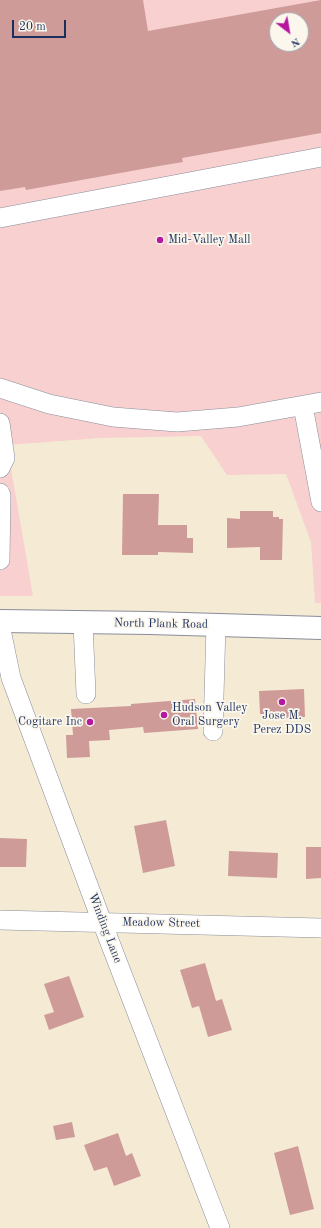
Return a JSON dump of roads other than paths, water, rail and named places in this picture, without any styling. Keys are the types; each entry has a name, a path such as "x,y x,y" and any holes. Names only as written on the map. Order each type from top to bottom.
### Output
{"main road":[{"name":"North Plank Road","path":"0,621 321,628"}],"street":[{"path":"0,218 321,157"},
{"path":"0,388 48,404 113,417 177,422 238,417 312,404 321,502"},
{"path":"0,423 5,458 0,468"},
{"path":"0,493 0,560"},
{"path":"83,622 86,694"},
{"name":"Winding Lane","path":"0,625 11,678 102,922 220,1228"},
{"path":"212,731 216,625"},
{"name":"Meadow Street","path":"0,920 321,928"}],"place":[{"name":"Mid-Valley Mall","path":"160,240"},
{"name":"Jose M. Perez DDS","path":"282,702"},
{"name":"Hudson Valley Oral Surgery","path":"164,715"},
{"name":"Cogitare Inc","path":"90,722"}]}
